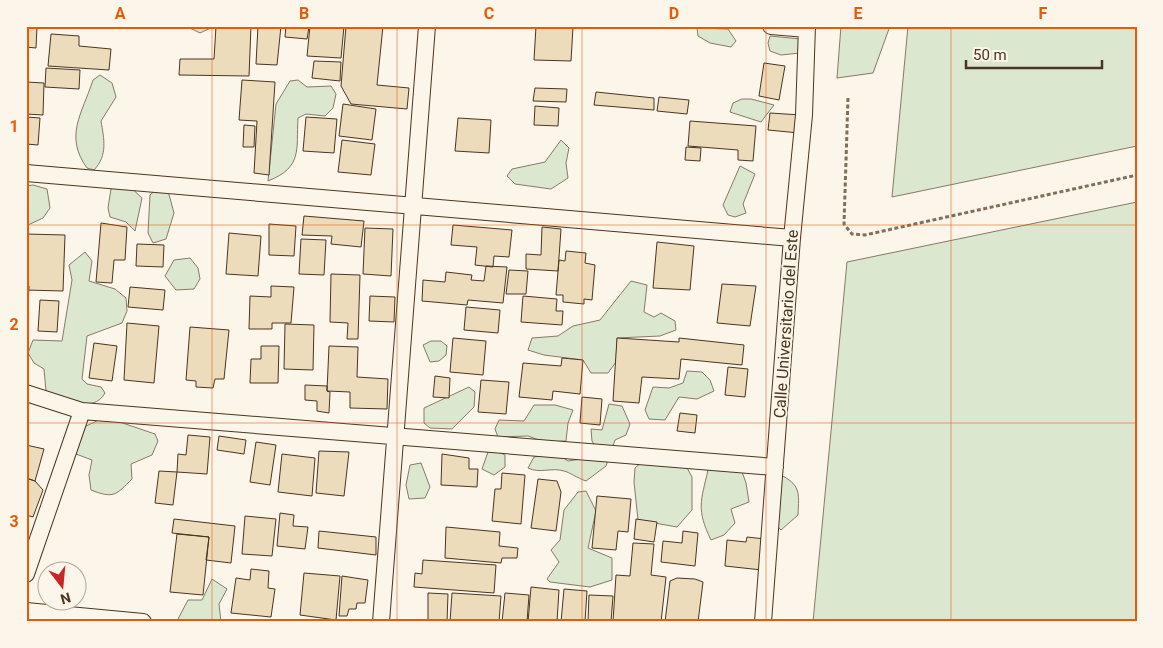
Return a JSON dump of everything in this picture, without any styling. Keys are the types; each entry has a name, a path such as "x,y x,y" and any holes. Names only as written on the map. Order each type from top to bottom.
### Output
{"street":[{"path":"381,622 427,26"},
{"path":"772,26 807,28"},
{"name":"Calle Universitario del Este","path":"763,622 792,238 804,115 807,28"},
{"path":"26,173 792,238"},
{"path":"26,393 82,411 775,467"},
{"path":"26,574 82,411"},
{"path":"26,610 143,622"}],"path":[{"path":"848,98 844,224 852,234 865,235 1137,175"}],"green space":[{"path":"186,26 215,26 200,33"},
{"path":"841,26 890,26 873,73 837,78"},
{"path":"908,26 1137,26 1137,146 892,197"},
{"path":"697,28 728,29 736,41 731,47 710,43 698,36"},
{"path":"770,36 801,39 800,53 781,55 770,51 768,43"},
{"path":"100,75 112,83 116,97 101,121 104,147 101,159 94,170 87,168 80,156 76,135 80,114 93,80"},
{"path":"298,80 307,87 331,86 336,94 333,108 325,116 306,114 298,118 297,148 292,163 279,176 268,181 276,104 290,81"},
{"path":"742,99 751,99 774,105 761,122 730,112 733,103"},
{"path":"561,140 569,148 566,163 568,178 551,189 515,184 507,176 512,169 545,162"},
{"path":"740,166 755,174 743,204 746,213 735,217 728,215 723,205"},
{"path":"127,184 142,198 135,231 126,222 110,217 108,208 111,189"},
{"path":"33,185 47,189 50,208 43,218 28,225 26,186"},
{"path":"158,188 168,191 174,213 166,239 153,243 148,233 150,195"},
{"path":"1137,202 1137,622 813,622 847,262"},
{"path":"85,252 92,261 89,281 115,289 126,298 127,311 122,323 87,336 82,379 87,384 101,387 105,393 100,399 86,404 78,403 46,391 44,369 34,363 28,353 33,340 62,341 72,280 69,265"},
{"path":"190,258 198,268 200,279 194,289 176,290 165,276 174,260"},
{"path":"631,281 647,285 644,312 654,317 661,313 675,321 676,330 660,336 617,338 616,362 608,373 591,373 583,360 544,355 528,350 532,338 558,336 573,326 600,320"},
{"path":"431,341 441,341 447,346 446,355 439,361 430,362 423,345"},
{"path":"687,371 702,372 710,380 714,391 697,399 679,397 665,420 649,419 645,410 653,387 669,388 683,383"},
{"path":"469,387 475,392 474,407 452,429 430,428 424,423 424,408"},
{"path":"609,404 622,406 630,424 626,435 615,440 606,466 586,481 564,471 532,470 528,468 534,457 556,453 568,461 588,458 597,449 592,441 591,429 602,430"},
{"path":"534,405 555,405 573,410 568,423 566,441 544,442 528,436 498,437 495,429 499,420 524,421"},
{"path":"105,417 155,434 158,441 152,455 131,464 132,479 118,492 110,495 91,490 89,475 92,460 76,454 74,447 84,427"},
{"path":"495,450 505,455 505,467 494,475 482,469 488,452"},
{"path":"652,453 686,466 692,477 692,510 677,527 638,520 634,482 635,468"},
{"path":"421,463 430,487 425,498 409,499 406,485 410,465"},
{"path":"718,467 741,469 746,483 749,502 731,509 735,523 724,535 711,540 703,520 701,505 708,470"},
{"path":"779,474 795,486 799,500 798,515 781,530 770,518"},
{"path":"586,491 596,511 588,548 612,558 612,580 590,587 550,582 547,579 559,562 551,550 560,540 564,510 578,492"},
{"path":"212,579 227,589 219,604 221,622 190,622 178,619 188,600 202,600"}],"building":[{"path":"26,26 37,26 36,48 26,47"},
{"path":"216,26 251,26 249,76 179,75 180,59 214,59"},
{"path":"258,26 281,26 277,65 256,64"},
{"path":"286,26 309,27 307,39 285,37"},
{"path":"310,26 344,26 341,58 307,56"},
{"path":"346,26 383,26 377,85 409,88 407,109 351,104 341,86"},
{"path":"536,26 573,27 571,61 534,60"},
{"path":"51,34 79,36 79,46 111,49 109,70 48,66"},
{"path":"314,61 341,62 340,81 312,78"},
{"path":"764,63 785,66 779,100 759,96"},
{"path":"46,68 80,70 79,89 45,87"},
{"path":"242,80 275,82 269,175 254,173 257,121 239,120"},
{"path":"26,82 44,83 43,115 26,114"},
{"path":"535,88 567,89 566,102 533,101"},
{"path":"596,92 654,98 654,110 594,105"},
{"path":"659,97 689,100 687,114 657,111"},
{"path":"343,104 376,109 372,140 339,136"},
{"path":"535,106 559,108 558,126 534,125"},
{"path":"770,113 801,115 799,133 768,130"},
{"path":"26,117 40,118 38,145 26,144"},
{"path":"306,117 337,119 334,153 303,151"},
{"path":"458,118 491,120 489,153 455,151"},
{"path":"690,121 756,126 753,161 738,160 738,150 688,146"},
{"path":"244,125 255,126 254,147 243,147"},
{"path":"342,140 375,144 371,175 338,172"},
{"path":"686,147 701,148 700,161 685,160"},
{"path":"304,216 364,221 361,247 331,244 332,236 302,235"},
{"path":"101,223 127,227 125,260 114,260 112,283 96,282"},
{"path":"269,224 296,226 294,256 269,255"},
{"path":"453,225 512,230 509,257 494,256 493,267 475,265 477,247 451,245"},
{"path":"542,227 561,229 558,271 526,269 526,254 541,255"},
{"path":"365,228 393,229 391,276 363,274"},
{"path":"229,233 261,236 258,276 226,274"},
{"path":"26,234 65,235 63,291 26,290"},
{"path":"301,239 326,240 324,275 299,274"},
{"path":"657,242 694,246 690,290 653,288"},
{"path":"137,244 164,245 163,267 136,266"},
{"path":"566,251 586,253 585,263 595,265 592,300 584,299 584,304 563,302 563,295 556,295 559,260 565,261"},
{"path":"486,266 507,267 503,303 468,300 467,305 422,301 423,280 445,282 446,272 472,275 471,280 484,281"},
{"path":"509,270 528,271 526,294 506,294"},
{"path":"331,274 360,275 358,339 347,339 348,323 330,322"},
{"path":"722,284 756,286 750,326 717,323"},
{"path":"26,286 29,286 28,306 26,306"},
{"path":"271,286 294,287 291,323 272,323 272,329 249,329 250,296 271,297"},
{"path":"130,287 165,290 163,310 128,307"},
{"path":"370,296 395,297 394,322 369,321"},
{"path":"523,296 557,299 556,311 563,311 562,325 521,322"},
{"path":"40,300 59,301 57,332 38,331"},
{"path":"466,307 500,310 498,333 464,330"},
{"path":"127,323 159,326 154,383 124,380"},
{"path":"285,324 314,325 313,370 284,369"},
{"path":"190,327 229,330 224,379 215,379 213,388 196,387 196,381 186,380"},
{"path":"453,338 486,341 483,375 450,372"},
{"path":"617,338 679,342 679,338 744,345 742,365 681,359 679,379 642,377 639,403 613,401"},
{"path":"94,343 117,346 112,381 89,378"},
{"path":"261,346 279,346 278,383 250,383 251,359 261,359"},
{"path":"329,346 358,347 357,377 388,379 387,409 350,408 350,392 327,391"},
{"path":"562,358 583,360 580,394 553,391 552,400 519,397 523,363 561,366"},
{"path":"728,367 748,369 745,397 725,395"},
{"path":"435,376 450,378 449,398 433,397"},
{"path":"481,380 509,382 506,414 478,412"},
{"path":"305,385 327,386 327,391 330,392 329,413 317,411 317,401 305,400"},
{"path":"582,397 602,399 600,425 580,423"},
{"path":"680,413 697,415 695,433 677,431"},
{"path":"188,435 210,437 207,474 177,472 178,454 186,455"},
{"path":"219,436 246,440 244,454 217,450"},
{"path":"256,442 276,445 270,485 250,482"},
{"path":"26,445 44,449 35,481 26,478"},
{"path":"319,451 349,452 344,496 316,493"},
{"path":"282,454 315,458 312,496 278,492"},
{"path":"442,454 469,458 469,469 478,469 477,487 441,485"},
{"path":"159,471 177,472 173,505 155,503"},
{"path":"502,473 525,475 521,524 492,521 495,489 501,489"},
{"path":"26,478 35,481 43,490 33,517 26,515"},
{"path":"538,479 557,481 561,492 556,531 531,528"},
{"path":"597,496 631,499 628,532 618,531 616,550 592,548"},
{"path":"280,513 294,515 293,526 308,527 305,549 277,546"},
{"path":"245,516 276,519 272,556 242,554"},
{"path":"174,519 235,526 231,563 206,560 209,537 172,533"},
{"path":"636,519 657,522 654,542 634,539"},
{"path":"446,527 500,532 499,546 518,548 517,558 502,558 501,563 445,558"},
{"path":"319,531 376,537 376,555 318,548"},
{"path":"683,531 698,533 695,566 661,562 663,541 682,543"},
{"path":"177,534 209,537 203,595 170,592"},
{"path":"747,537 765,539 762,570 725,566 727,540 746,542"},
{"path":"633,543 654,544 651,575 666,577 661,622 613,622 616,575 630,576"},
{"path":"423,560 496,565 494,593 414,587 415,573 422,574"},
{"path":"251,569 269,571 268,588 275,589 271,617 231,613 236,578 250,580"},
{"path":"304,573 340,576 336,620 300,615"},
{"path":"342,576 368,580 365,603 357,603 356,609 349,609 347,616 339,616"},
{"path":"677,578 695,579 703,582 698,622 665,622 670,581"},
{"path":"531,587 559,590 557,622 528,622"},
{"path":"564,589 587,591 585,622 561,622"},
{"path":"428,593 448,594 447,622 428,622"},
{"path":"452,593 501,596 499,622 450,622"},
{"path":"505,593 529,595 527,622 502,622"},
{"path":"589,595 613,596 611,622 588,622"}]}
